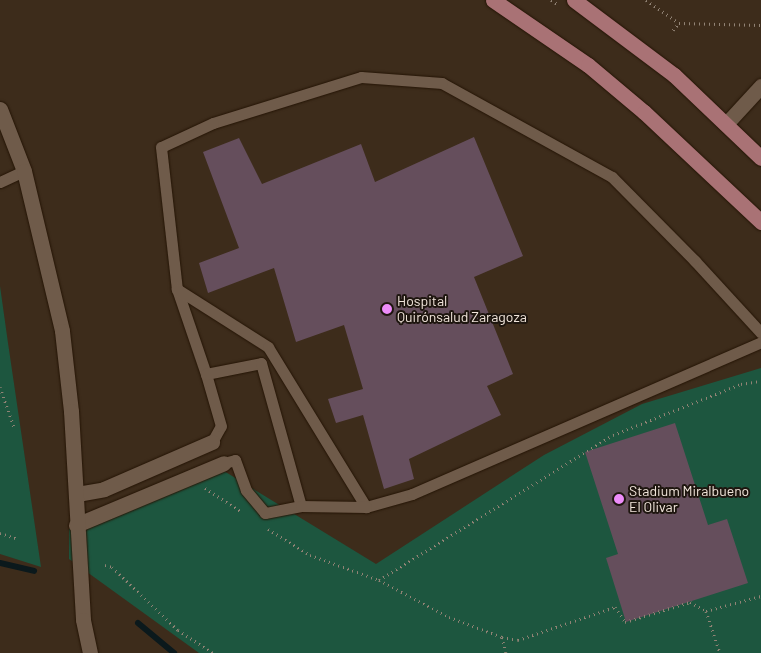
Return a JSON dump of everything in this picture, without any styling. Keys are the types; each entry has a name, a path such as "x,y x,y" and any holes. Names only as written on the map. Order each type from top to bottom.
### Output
{"main road":[{"path":"493,0 588,65 644,112 761,222"},
{"path":"574,0 674,75 761,158"}],"street":[{"path":"726,124 761,86"},
{"path":"0,109 24,171 62,331 76,494 76,525 83,620 90,653"},
{"path":"76,494 104,489 212,442"},
{"path":"76,525 224,463"}],"lane":[{"path":"212,442 222,426 177,289 161,147 213,123 361,77 442,83 612,177 695,260 761,334"},
{"path":"0,182 24,171"},
{"path":"177,289 268,347 366,507"},
{"path":"224,463 236,460 246,490 266,513 301,506 366,507 412,494 761,342"},
{"path":"206,374 261,363 301,506"}],"path":[{"path":"646,0 679,23 761,25"},
{"path":"673,30 679,23"},
{"path":"379,580 613,435 742,384 761,381"},
{"path":"0,387 14,427"},
{"path":"206,488 246,514"},
{"path":"262,524 310,556 379,580 449,618 502,637 518,640 615,607 625,622 690,602 706,611 720,653"},
{"path":"0,533 18,539"},
{"path":"105,565 112,567 178,630 213,653"},
{"path":"706,611 761,596"},
{"path":"502,637 506,653"}],"green space":[{"path":"0,286 8,343 41,567 0,554"},
{"name":"Stadium Miralbueno El Olivar","path":"761,368 761,653 199,653 69,559 69,529 219,468 376,564 544,455 642,404"}],"building":[{"name":"Hospital Quirónsalud Zaragoza","path":"474,137 523,256 474,277 513,374 487,386 501,415 409,459 414,479 384,489 363,415 336,423 328,399 363,389 344,325 296,342 274,268 208,293 199,263 239,248 203,152 239,138 262,184 361,144 375,182"},
{"path":"675,423 708,525 727,519 748,583 626,622 606,558 618,554 585,452"}],"waterway":[{"path":"0,563 34,571"},
{"path":"138,623 174,653"}],"place":[{"name":"Hospital Quirónsalud Zaragoza","path":"387,309"},
{"name":"Stadium Miralbueno El Olivar","path":"619,499"}]}
